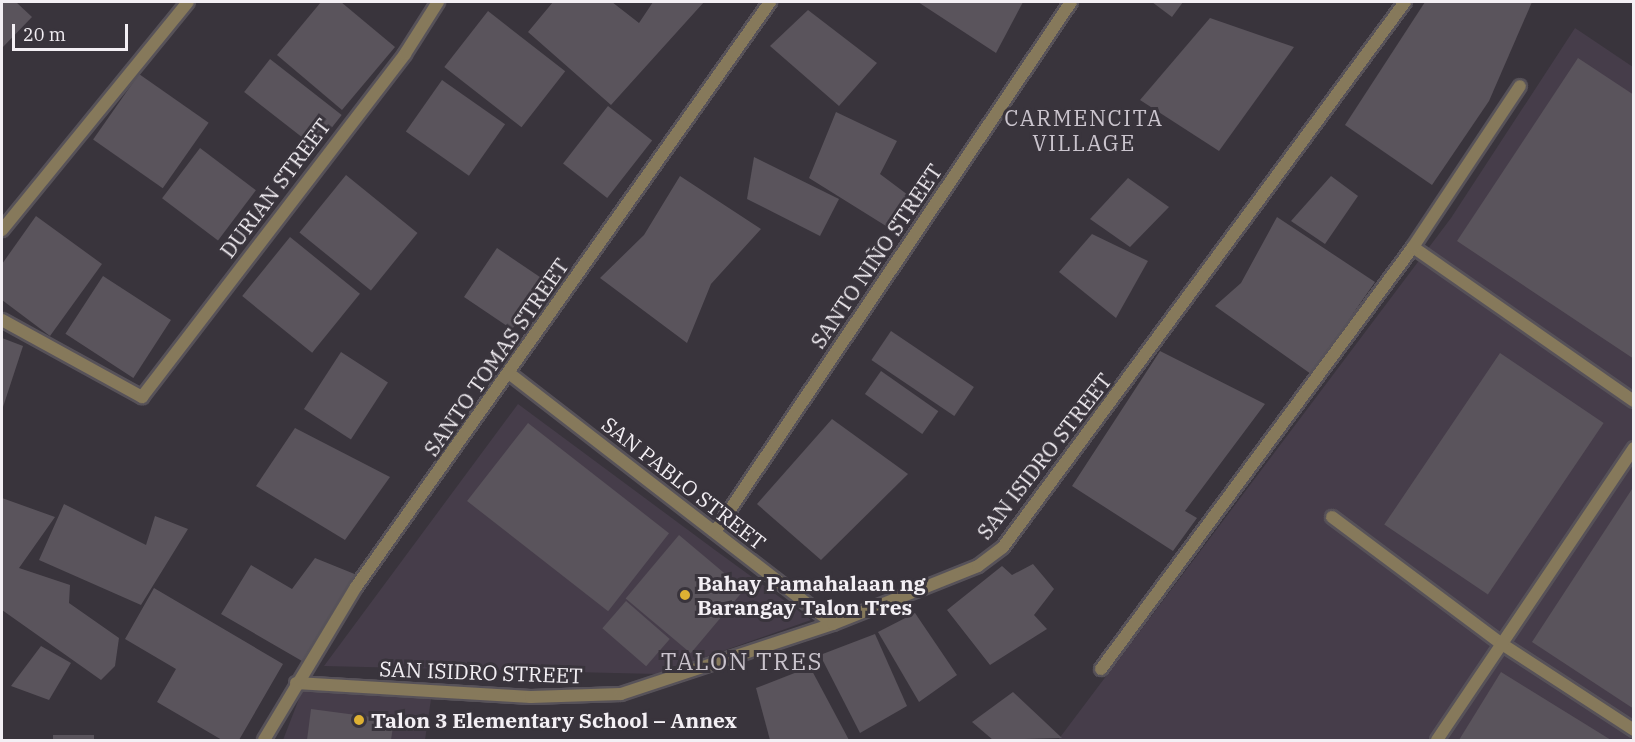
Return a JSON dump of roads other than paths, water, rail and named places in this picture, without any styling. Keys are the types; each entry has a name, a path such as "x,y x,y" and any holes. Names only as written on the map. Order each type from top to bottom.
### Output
{"street":[{"path":"2,230 188,2"},
{"name":"DURIAN STREET","path":"2,320 142,397 405,54 438,2"},
{"name":"SANTO TOMAS STREET","path":"264,741 296,683 361,579 510,374 770,2"},
{"name":"SANTO NIÑO STREET","path":"715,532 1071,2"},
{"name":"SAN ISIDRO STREET","path":"296,683 531,697 621,694 833,624 978,566 1003,547 1405,2"},
{"path":"1101,669 1413,247 1520,86"},
{"path":"1413,247 1634,400"},
{"name":"SAN PABLO STREET","path":"510,374 833,624"},
{"path":"1437,741 1634,448"},
{"path":"1332,517 1502,644 1634,730"}],"place":[{"name":"Bahay Pamahalaan ng Barangay Talon Tres","path":"685,595"},
{"name":"Talon 3 Elementary School – Annex","path":"359,720"}],"district":[{"name":"CARMENCITA VILLAGE","path":"1084,130"},
{"name":"TALON TRES","path":"742,662"}]}
